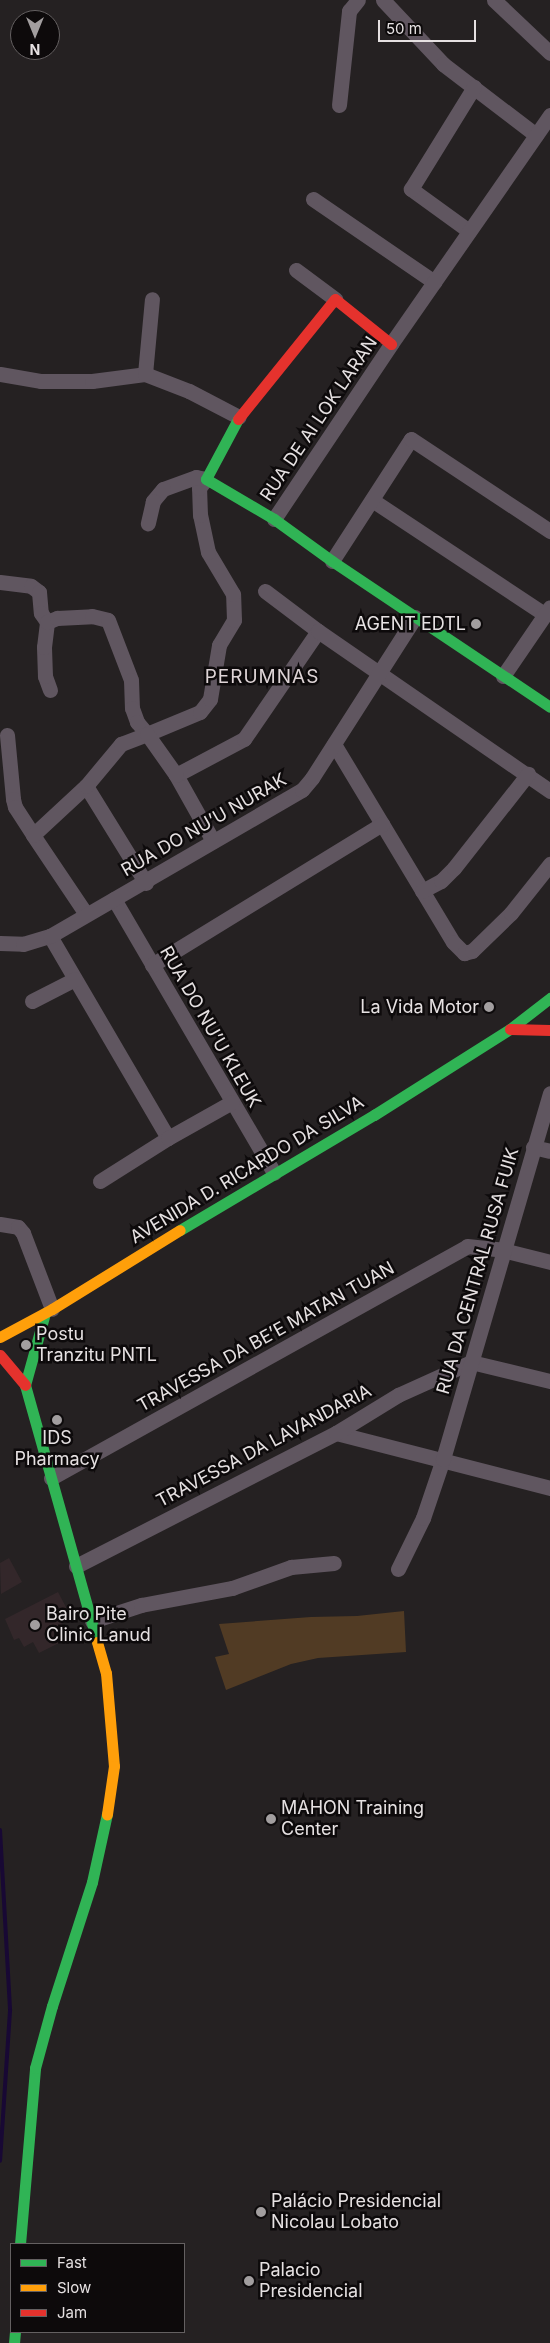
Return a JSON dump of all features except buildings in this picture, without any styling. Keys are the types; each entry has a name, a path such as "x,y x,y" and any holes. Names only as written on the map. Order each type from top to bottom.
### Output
{"street":[{"path":"339,105 349,11 358,0"},
{"path":"383,0 443,64 536,135"},
{"path":"494,0 550,53"},
{"path":"469,231 410,189 474,86"},
{"name":"RUA DE AI LOK LARAN","path":"550,115 391,344 274,519 332,561 550,707"},
{"path":"313,199 434,282"},
{"path":"296,270 336,299 391,344"},
{"path":"145,374 152,299"},
{"path":"33,835 86,786 121,744 200,712 210,699 219,645 234,620 233,594 208,552 198,499 198,488 206,479 239,417 336,299"},
{"path":"0,374 41,381 92,380 145,374 189,391 239,417"},
{"path":"332,561 411,439 550,531"},
{"path":"148,523 153,501 162,489 196,477 206,479 274,519"},
{"path":"372,500 547,610 503,676"},
{"path":"0,582 31,586 38,592 41,613 47,622 44,648 45,676 50,690"},
{"path":"265,591 318,631 528,774 550,791"},
{"path":"47,622 57,618 92,616 108,620 131,680 132,708 137,722 176,775 213,841"},
{"name":"RUA DO NU’U NURAK","path":"0,943 23,944 50,936 86,914 146,883 213,841 302,790 334,744 415,617"},
{"path":"176,775 244,739 318,631"},
{"path":"8,735 13,799 16,807 86,914"},
{"path":"334,744 422,892 459,950 468,953 511,913 550,864"},
{"path":"422,892 440,881 454,868 528,774"},
{"path":"86,786 146,883"},
{"path":"152,965 382,824"},
{"name":"RUA DO NU’U KLEUK","path":"114,899 274,1173"},
{"path":"50,936 168,1138"},
{"path":"32,1001 75,978"},
{"name":"AVENIDA D. RICARDO DA SILVA","path":"0,1337 49,1311 274,1173 374,1115 510,1029 550,998"},
{"path":"510,1029 550,1030"},
{"name":"RUA DA CENTRAL RUSA FUIK","path":"398,1569 424,1518 443,1459 550,1093"},
{"path":"100,1181 168,1138 232,1102"},
{"path":"533,1147 550,1151"},
{"path":"0,1224 18,1227 23,1233 49,1311 24,1385"},
{"name":"TRAVESSA DA BE’E MATAN TUAN","path":"51,1478 467,1246 503,1250 550,1262"},
{"path":"0,1355 24,1385 92,1620 106,1673 114,1766 106,1821 92,1882 52,2006 35,2068 20,2243"},
{"path":"471,1362 550,1381"},
{"name":"TRAVESSA DA LAVANDARIA","path":"76,1566 336,1433 398,1395 471,1362"},
{"path":"336,1433 550,1488"},
{"path":"92,1620 141,1605 232,1588 291,1567 334,1563"}],"shaded area":[{"name":"Bairo Pite Clinic Lanud","path":"9,1558 22,1582 1,1594 0,1563"},
{"name":"Bairo Pite Clinic Lanud","path":"58,1592 67,1609 57,1615 65,1630 57,1634 61,1642 39,1653 33,1642 24,1647 19,1638 14,1640 5,1619"},
{"path":"404,1611 406,1652 318,1658 291,1664 226,1690 215,1657 229,1654 219,1624 311,1617 357,1616"}],"waterway":[{"path":"0,1830 10,2011 0,2161"}],"traffic: fast":[{"path":"238,419 206,479 274,519 332,561 550,707"},
{"path":"180,1230 374,1115 510,1029 550,998"},
{"path":"45,1313 25,1385 97,1642"},
{"path":"20,2243 35,2068 52,2006 92,1882 107,1814"},
{"path":"14,2343 15,2333"}],"traffic: slow":[{"path":"0,1337 52,1309 180,1230"},
{"path":"97,1642 106,1673 114,1766 107,1814"}],"traffic: jam":[{"path":"238,419 335,299 391,344"},
{"path":"510,1029 550,1030"},
{"path":"0,1355 25,1385"}],"place":[{"name":"AGENT EDTL","path":"476,624"},
{"name":"La Vida Motor","path":"489,1007"},
{"name":"Postu Tranzitu PNTL","path":"26,1345"},
{"name":"IDS Pharmacy","path":"57,1420"},
{"name":"Bairo Pite Clinic Lanud","path":"35,1625"},
{"name":"MAHON Training Center","path":"271,1819"},
{"name":"Palácio Presidencial Nicolau Lobato","path":"261,2212"},
{"name":"Palacio Presidencial","path":"249,2281"}],"district":[{"name":"PERUMNAS","path":"262,677"}]}
